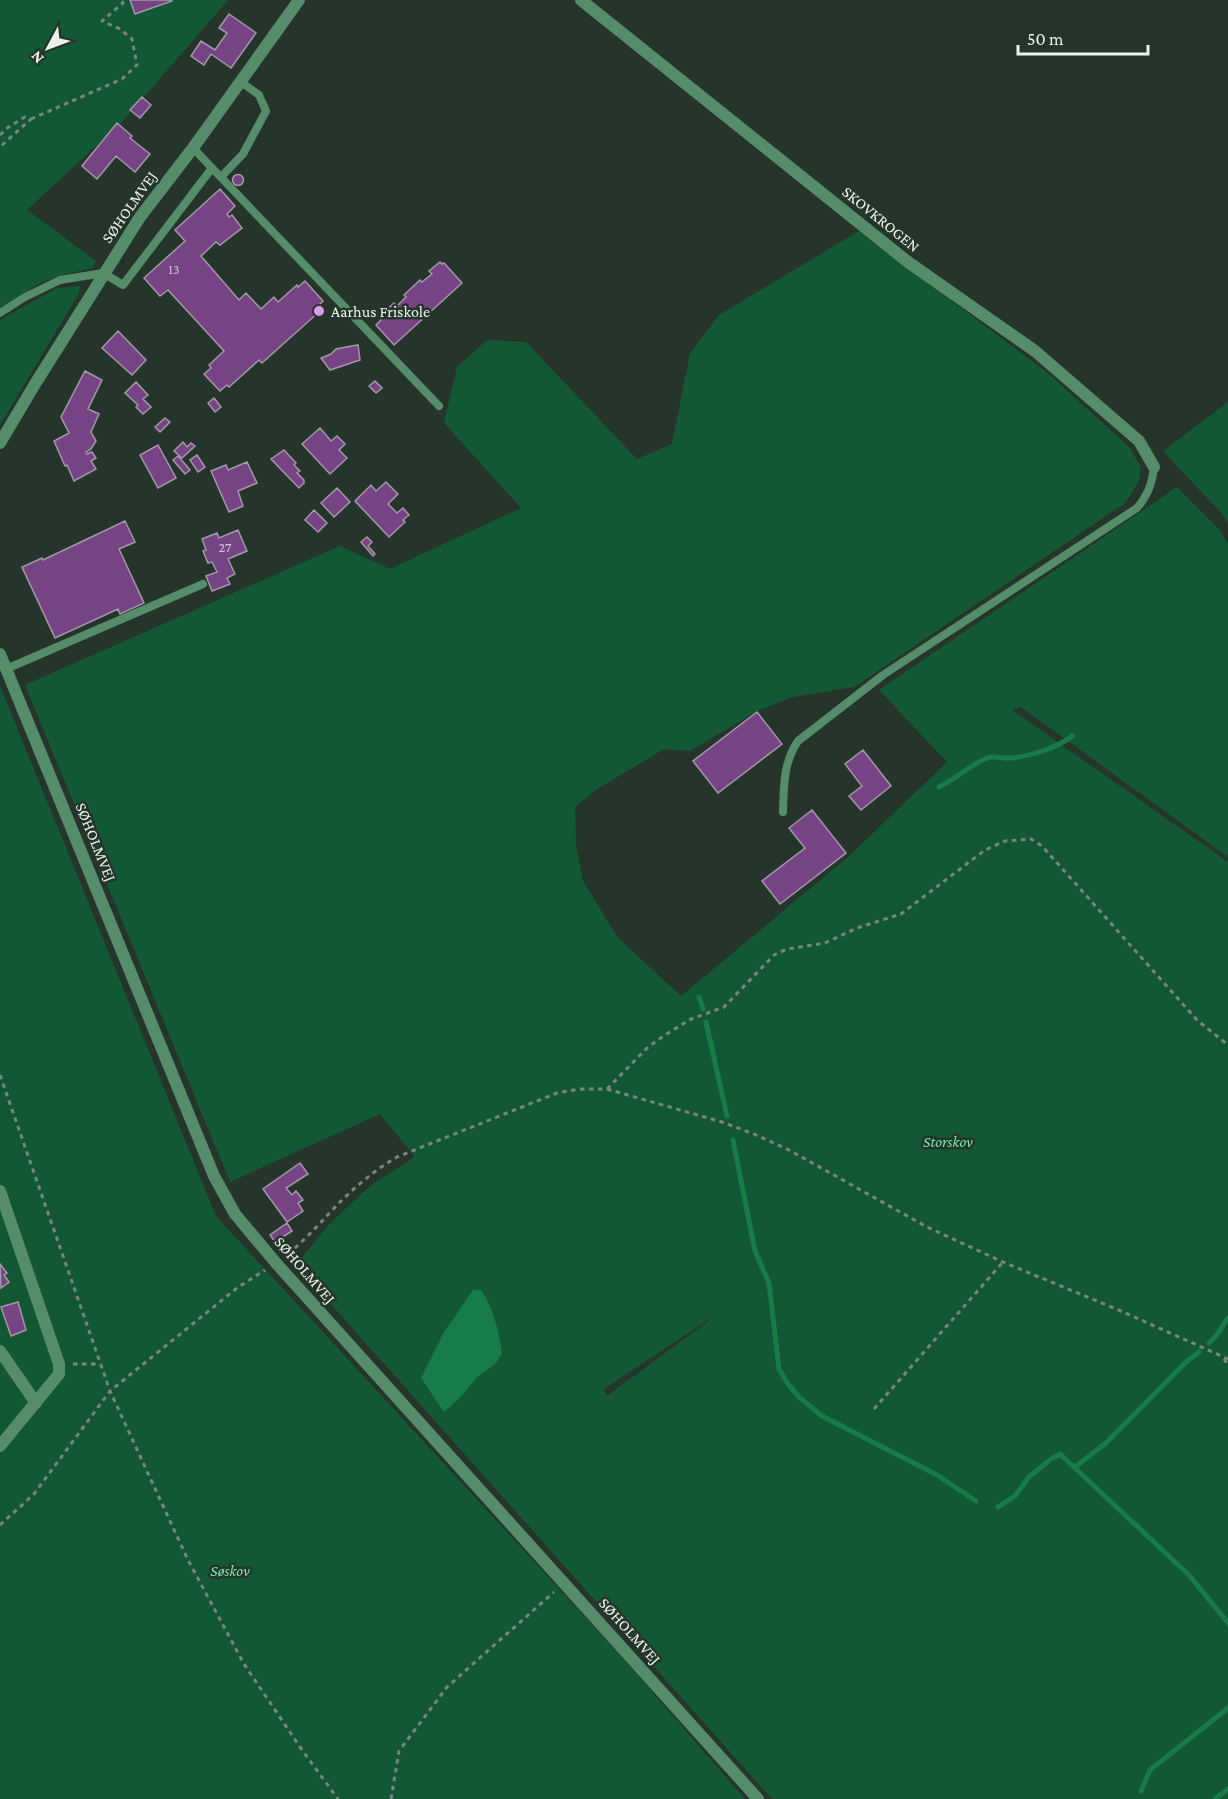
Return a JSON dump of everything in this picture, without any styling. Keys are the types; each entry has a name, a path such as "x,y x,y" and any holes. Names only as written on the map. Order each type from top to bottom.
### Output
{"street":[{"name":"SØHOLMVEJ","path":"0,443 103,273 140,217 193,148 299,0"},
{"name":"SKOVKROGEN","path":"581,0 908,262 1035,351 1139,441 1154,467"},
{"name":"SØHOLMVEJ","path":"0,656 214,1176 235,1214 276,1263 758,1799"},
{"path":"0,1191 59,1364 59,1374 0,1446"},
{"path":"0,1351 36,1403"}],"lane":[{"path":"221,177 243,154 266,111 259,95 240,82"},
{"path":"193,148 439,406"},
{"path":"0,313 25,297 60,280 103,273 123,285 212,168"},
{"path":"783,812 785,769 790,752 798,741 883,675 1137,508 1146,497 1152,483 1154,467"},
{"path":"6,669 203,584"}],"path":[{"path":"0,147 31,119 122,79 137,65 132,39 120,29 102,21 123,3 122,0"},
{"path":"0,135 25,117 31,119"},
{"path":"607,1089 648,1047 665,1035 691,1019 724,1007 774,955 787,949 825,943 857,928 901,914 985,850 1005,841 1031,839 1042,846 1197,1020 1228,1045"},
{"path":"0,1075 99,1364 188,1560 244,1664 338,1799"},
{"path":"0,1525 34,1494 110,1391 237,1288 298,1246 340,1202 376,1169 397,1157 557,1093 580,1089 607,1089 722,1122 754,1134 789,1150 927,1227 1228,1359"},
{"path":"874,1409 1003,1262"},
{"path":"1223,1357 1228,1365"},
{"path":"59,1364 99,1364"},
{"path":"391,1799 399,1751 447,1687 565,1583"}],"green space":[{"path":"0,0 228,0 124,120 27,210 96,261 93,268 40,283 0,308"},
{"name":"Storskov","path":"859,231 1049,374 1130,448 1141,468 1138,483 1125,503 854,687 793,697 757,711 690,751 664,749 594,791 575,807 576,844 583,881 618,938 681,996 847,858 947,762 879,690 1177,487 1219,529 1228,544 1228,857 1021,707 1012,710 1228,862 1228,1799 772,1799 296,1265 329,1224 371,1185 415,1157 380,1114 230,1182 25,685 340,546 390,569 521,508 444,423 457,367 487,340 526,342 637,459 672,444 690,353 719,315","holes":["711,1319 607,1396 604,1389"]},
{"path":"80,286 79,293 0,425 0,320 57,288"},
{"path":"1228,402 1228,523 1163,451"},
{"name":"Søskov","path":"0,686 216,1216 622,1657 745,1799 0,1799"}],"shaded area":[{"path":"473,1290 481,1290 493,1313 502,1354 495,1364 475,1379 463,1395 444,1412 421,1378 444,1332"}],"building":[{"path":"130,0 172,0 172,1 135,14"},
{"path":"229,14 256,33 231,68 211,54 204,65 191,56 201,41 215,50 227,33 219,28"},
{"path":"142,97 151,105 140,118 130,110"},
{"path":"117,123 132,136 130,138 150,154 135,172 116,156 97,179 82,166"},
{"path":"238,175 242,176 242,184 238,185 234,184 233,180 234,176"},
{"path":"220,189 235,206 227,214 229,217 232,215 242,228 220,245 216,242 201,256 239,300 246,293 261,309 274,297 278,302 305,281 323,301 317,307 320,311 262,363 259,360 229,387 227,385 220,391 204,374 211,368 209,365 224,351 168,290 160,296 144,278 185,241 175,230"},
{"path":"440,262 444,263 462,283 394,345 376,325 381,320 379,317 394,303 397,306 406,297 404,295 420,280 422,282 432,274 429,271"},
{"path":"118,331 146,360 132,375 102,348"},
{"path":"358,345 360,360 330,370 321,358 336,349"},
{"path":"85,371 102,380 88,409 99,414 91,432 96,441 86,452 87,454 92,452 96,458 91,461 96,469 74,481 54,441 69,433 61,417"},
{"path":"375,381 382,388 376,393 369,386"},
{"path":"136,382 148,395 143,399 151,407 143,414 136,407 138,405 125,393"},
{"path":"214,398 221,407 215,412 208,403"},
{"path":"165,418 170,422 160,432 155,427"},
{"path":"320,428 331,441 337,436 345,444 339,450 347,458 330,474 302,444"},
{"path":"183,442 187,447 191,443 195,446 182,458 174,451"},
{"path":"158,445 176,478 158,488 140,455"},
{"path":"284,450 296,463 294,465 300,471 297,473 304,480 299,488 271,459"},
{"path":"197,455 205,467 198,472 190,460"},
{"path":"178,456 190,470 185,474 173,460"},
{"path":"247,462 257,483 238,491 243,506 229,512 211,471 226,465 228,470"},
{"path":"386,482 398,494 388,504 397,513 403,508 409,515 389,537 355,501 371,485 376,491"},
{"path":"337,488 350,502 334,517 321,503"},
{"path":"314,510 327,523 318,532 305,520"},
{"path":"125,521 135,542 119,549 144,603 120,614 118,609 55,638 22,567 42,558 43,560"},
{"path":"238,530 247,551 228,559 235,574 227,578 230,584 212,591 206,576 217,572 212,562 208,563 203,551 206,550 202,539 217,533 219,538"},
{"path":"367,537 372,542 368,546 375,554 373,556 361,542"},
{"path":"757,712 782,744 718,793 693,761"},
{"path":"863,750 891,786 861,810 849,796 862,786 845,764"},
{"path":"812,810 846,853 780,904 762,881 805,848 789,828"},
{"path":"300,1163 308,1174 286,1188 292,1195 296,1191 303,1200 298,1203 303,1211 287,1222 263,1189"},
{"path":"287,1223 292,1231 275,1242 270,1235"},
{"path":"0,1264 7,1273 4,1275 9,1282 1,1288"},
{"path":"18,1302 26,1330 11,1336 1,1307"}],"waterway":[{"path":"939,787 987,758 1010,758 1034,754 1051,748 1072,736"},
{"path":"699,997 703,1009"},
{"path":"706,1022 727,1116"},
{"path":"733,1140 755,1251 769,1283 779,1369 788,1384 800,1398 822,1416 937,1475 976,1501"},
{"path":"1209,1343 1228,1318"},
{"path":"1075,1467 1106,1443 1186,1362 1199,1352"},
{"path":"998,1507 1015,1496 1029,1477 1060,1454 1189,1575 1228,1623"},
{"path":"1141,1791 1150,1770 1228,1708"},
{"path":"1215,1799 1228,1789"}],"place":[{"name":"Aarhus Friskole","path":"319,311"}]}
